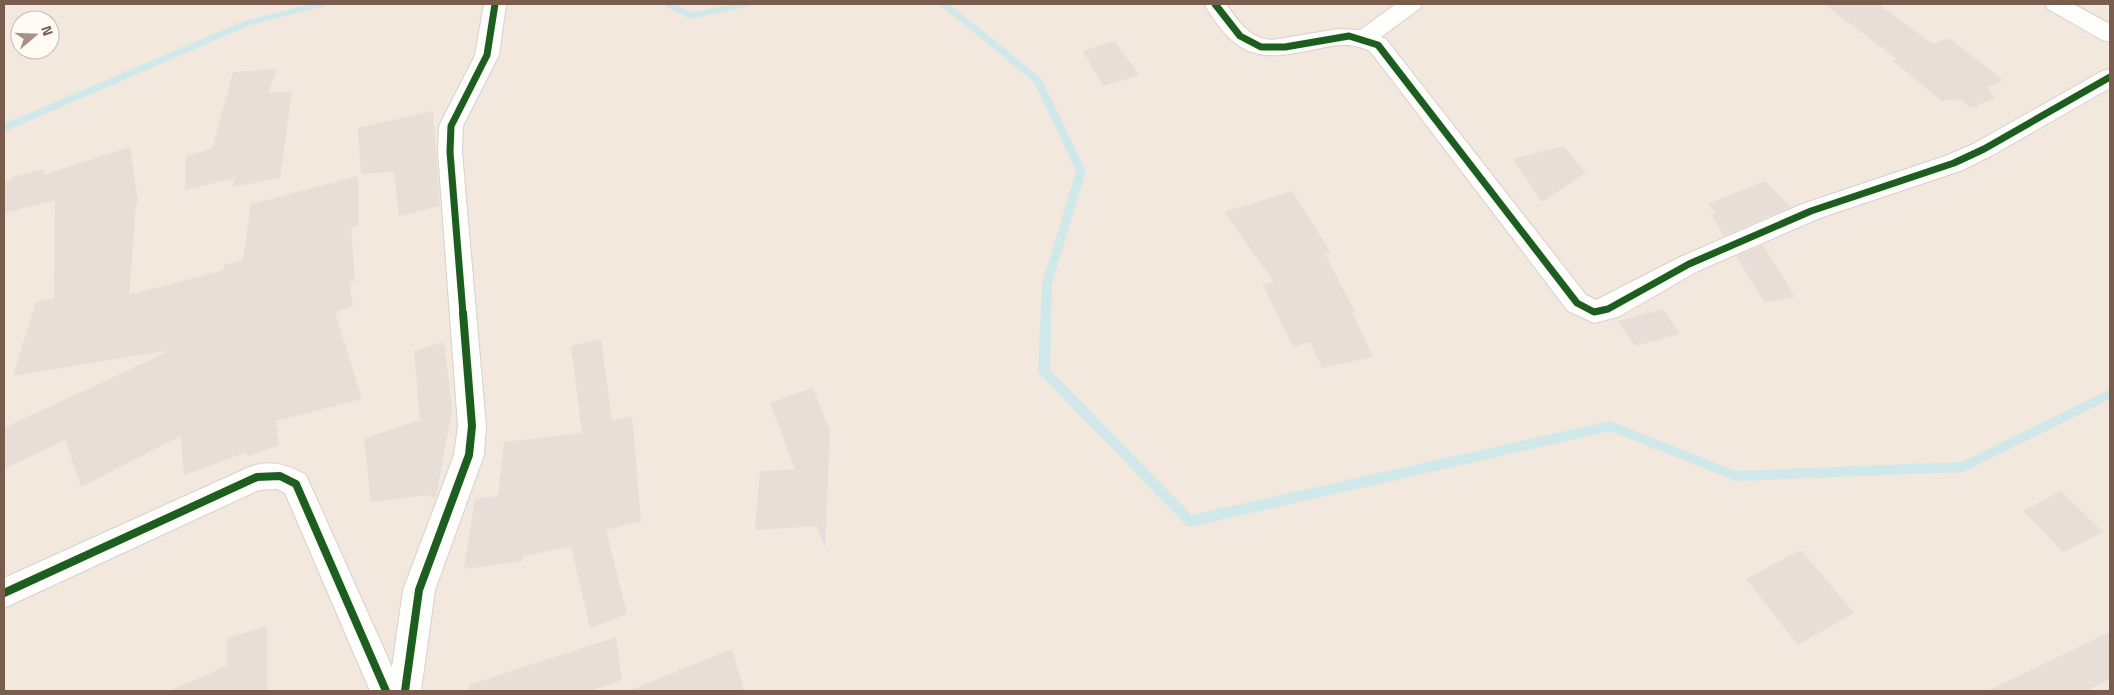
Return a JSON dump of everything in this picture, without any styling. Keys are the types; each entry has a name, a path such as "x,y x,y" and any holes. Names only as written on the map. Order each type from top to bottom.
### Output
{"street":[{"path":"405,691 419,590 468,455 472,426 450,152 451,126 487,55 495,4"},
{"path":"1215,4 1236,33 1251,44 1266,49 1350,36 1364,38 1378,46 1577,303 1594,312 1608,310 1689,264 1811,211 1954,164 1984,149 2110,77"},
{"path":"1364,38 1411,4"},
{"path":"2056,4 2110,34"},
{"path":"4,593 257,477 280,476 296,484 386,691"}],"shaded area":[{"path":"4,4 2110,4 2110,691 4,691"}],"building":[{"path":"1824,4 1878,4 1933,44 1949,38 2003,80 1987,87 1995,98 1971,108 1960,99 1942,101 1893,61 1897,59"},
{"path":"1115,41 1139,75 1103,86 1083,51"},
{"path":"277,69 268,93 292,91 280,178 233,187 234,178 185,190 186,156 212,149 233,72"},
{"path":"433,111 440,206 399,216 394,172 361,174 358,128"},
{"path":"1564,146 1586,173 1542,202 1513,159"},
{"path":"130,147 138,202 136,203 129,295 224,270 224,265 243,260 251,204 358,176 358,226 351,228 355,280 349,282 353,306 335,312 362,399 276,421 279,445 247,457 247,452 184,475 181,436 81,487 65,440 4,469 4,428 165,353 165,351 13,376 36,302 54,299 55,200 4,213 4,182 13,180 13,177 45,169 44,175"},
{"path":"1765,181 1791,207 1724,236 1711,214 1716,213 1708,204"},
{"path":"1292,191 1331,253 1325,254 1355,312 1352,312 1373,357 1322,368 1310,342 1293,347 1263,285 1274,282 1224,212"},
{"path":"1763,245 1795,297 1764,302 1736,256"},
{"path":"1663,309 1680,334 1635,346 1618,321"},
{"path":"601,339 612,421 632,416 641,521 606,530 627,614 590,628 571,546 522,557 522,561 464,569 475,499 498,496 504,442 582,433 571,346"},
{"path":"444,342 452,410 436,497 429,497 428,495 371,502 364,438 420,420 414,351"},
{"path":"813,388 830,431 825,548 817,526 755,530 760,471 795,469 770,403"},
{"path":"2061,491 2103,532 2063,552 2023,511"},
{"path":"1801,550 1854,613 1798,645 1746,579"},
{"path":"267,626 267,691 169,691 227,666 227,638"},
{"path":"2110,632 2110,679 2086,691 1987,691"},
{"path":"616,637 622,680 589,691 469,691 469,685"},
{"path":"732,649 744,691 631,691 631,690"}],"waterway":[{"path":"4,128 247,23 322,4"},
{"path":"668,4 690,16 745,4"},
{"path":"943,4 1038,80 1081,171 1047,284 1044,372 1190,521 1610,426 1736,476 1963,467 2110,394"}],"cycle path":[{"path":"405,691 419,590 469,455 472,426 450,152 451,126 487,55 495,4"},
{"path":"1215,4 1230,26 1240,36 1251,44 1261,47 1285,47 1349,36 1361,38 1378,45 1577,303 1594,312 1608,309 1689,264 1811,211 1954,163 1984,149 2110,77"},
{"path":"4,593 257,477 280,476 296,484 386,691"}]}
